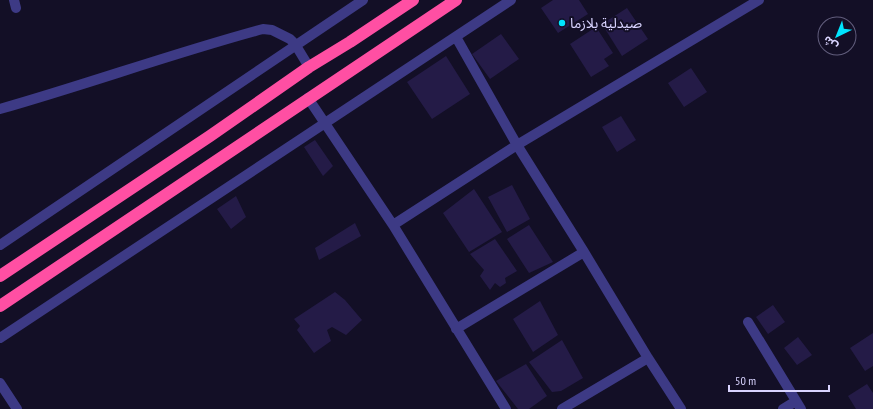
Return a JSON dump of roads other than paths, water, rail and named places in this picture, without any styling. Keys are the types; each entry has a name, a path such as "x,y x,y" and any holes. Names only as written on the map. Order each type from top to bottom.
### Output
{"highway":[{"path":"0,276 210,136 309,67 350,42 398,4 413,0"},
{"path":"0,306 456,0"}],"street":[{"path":"0,245 295,44 363,0"},
{"path":"0,338 511,0"},
{"path":"393,225 517,145 759,0"},
{"path":"0,109 46,96 210,43 263,29 272,30 290,39 295,44 309,67"},
{"path":"456,37 517,145 681,409"},
{"path":"308,98 393,225 506,409"},
{"path":"456,329 584,252"},
{"path":"748,322 799,405 783,409"},
{"path":"562,409 648,358"},
{"path":"0,382 17,409"}],"place":[{"name":"صيدلية بلازما","path":"562,23"}]}
